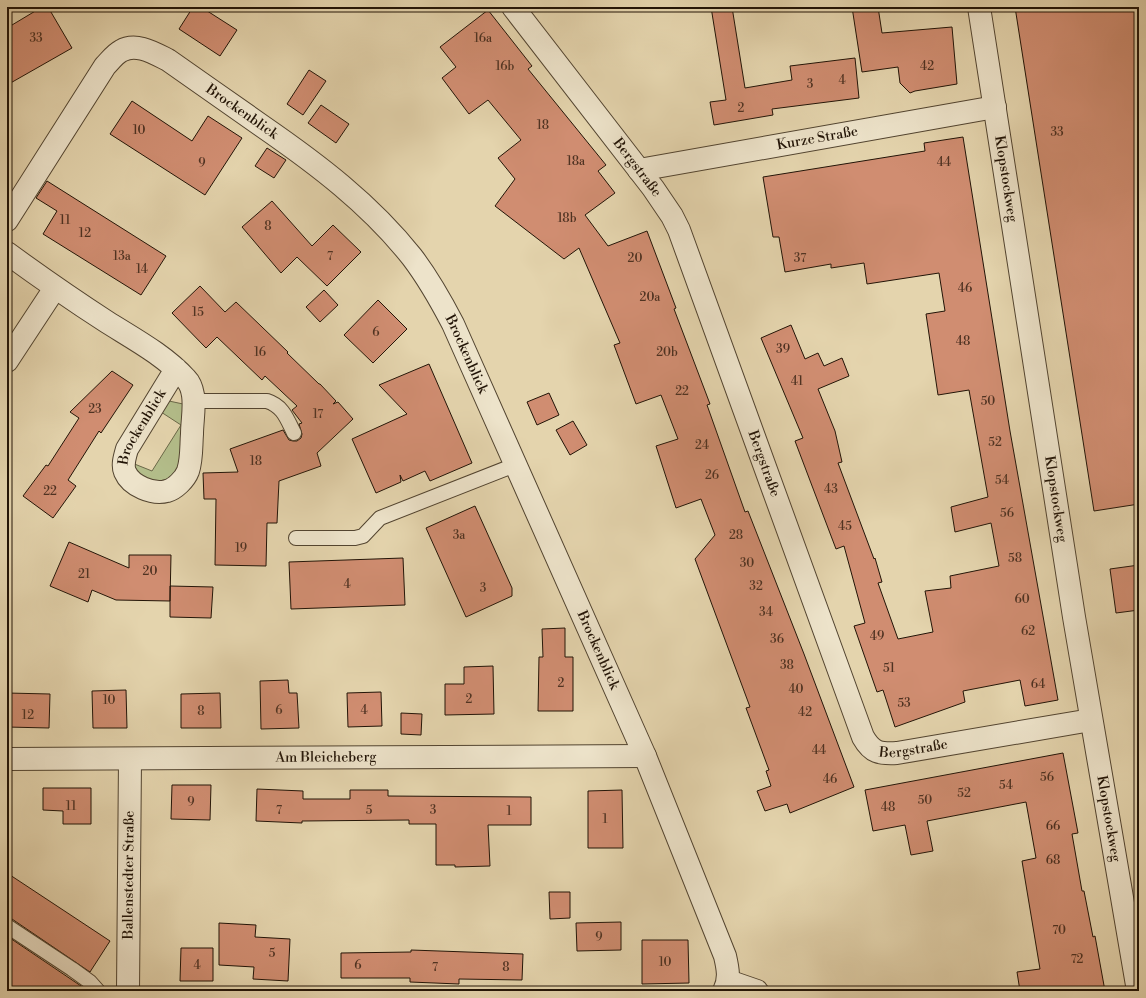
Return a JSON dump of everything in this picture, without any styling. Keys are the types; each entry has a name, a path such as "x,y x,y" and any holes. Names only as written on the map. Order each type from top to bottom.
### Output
{"street":[{"name":"Bergstraße","path":"513,7 664,203 679,230 867,744 875,751 881,753 897,753 1091,720"},
{"name":"Klopstockweg","path":"979,7 1091,720 1138,991"},
{"name":"Brockenblick","path":"7,220 105,66 121,51 132,48 148,50 168,60 325,171 358,200 394,237 412,257 447,311 645,756 725,956 728,968 726,986"},
{"name":"Kurze Straße","path":"639,170 995,106"},
{"name":"Brockenblick","path":"7,253 55,288 155,353 176,369 190,384 194,401 188,471 180,482 167,491 152,491 139,486 130,479 125,472 124,463 127,448 176,369"},
{"path":"7,361 55,288"},
{"name":"Am Bleicheberg","path":"7,759 645,756"},
{"name":"Ballenstedter Straße","path":"128,991 130,759"},
{"path":"726,986 757,991"}],"lane":[{"path":"194,401 271,402 276,404 283,411 294,434"},
{"path":"296,538 355,538 363,536 380,518 515,465"},
{"path":"7,926 72,969 90,982 98,991"}],"green space":[{"path":"169,401 183,404 180,464 175,473 167,479 157,481 142,478 132,463 152,471 181,425 161,412"}],"building":[{"path":"42,7 48,7 72,48 7,85 7,28"},
{"path":"193,7 201,7 237,30 220,56 179,29"},
{"path":"711,7 732,7 745,88 792,80 790,66 855,58 859,98 772,109 773,115 714,125 710,102 726,100"},
{"path":"852,7 878,7 882,33 952,27 957,84 910,93 900,83 898,67 862,72"},
{"path":"1015,7 1139,7 1139,504 1094,511"},
{"path":"488,10 532,66 528,69 606,165 598,171 615,193 585,215 608,246 647,231 676,308 674,309 710,404 707,405 745,512 748,511 854,787 790,813 787,804 765,811 757,791 771,786 766,771 769,770 746,708 750,707 695,559 715,535 701,499 676,508 656,446 678,439 661,395 636,404 614,345 620,343 579,248 564,259 495,206 515,179 498,158 521,140 488,100 469,114 442,78 456,67 440,47"},
{"path":"309,70 326,81 303,115 287,104"},
{"path":"132,101 192,141 208,116 242,138 205,195 110,134"},
{"path":"321,105 349,124 336,143 308,123"},
{"path":"963,137 1010,431 1058,700 1025,706 1020,680 963,691 965,702 895,727 883,690 877,692 854,626 865,623 844,546 836,549 795,441 803,438 761,338 791,325 805,359 818,353 824,366 842,358 849,376 818,389 835,431 842,462 838,463 874,559 875,558 882,582 878,583 898,639 933,632 925,591 951,588 950,576 999,566 991,523 955,532 951,507 988,497 969,390 938,395 926,314 945,311 939,273 867,284 864,263 831,268 831,264 785,272 779,237 773,237 763,177 925,151 924,143"},
{"path":"267,148 286,160 274,178 255,166"},
{"path":"47,181 166,256 141,295 43,234 57,211 36,198"},
{"path":"272,201 312,246 333,225 361,252 327,286 297,257 281,273 242,227"},
{"path":"200,286 225,312 236,302 320,384 336,401 333,404 338,402 353,419 317,453 321,466 279,481 277,523 267,523 266,566 215,565 216,499 204,499 203,473 238,472 230,449 283,430 289,440 297,441 301,438 302,434 299,424 302,423 292,410 297,406 265,376 262,380 217,337 206,348 172,313"},
{"path":"324,290 338,305 320,322 306,307"},
{"path":"378,300 407,329 373,363 344,335"},
{"path":"429,364 472,463 430,481 425,471 403,481 400,475 401,482 376,493 352,439 407,414 379,385"},
{"path":"112,371 133,385 101,433 99,431 68,480 76,486 53,518 23,496 46,465 48,466 79,418 70,412"},
{"path":"549,393 559,415 537,425 527,402"},
{"path":"573,421 587,445 570,455 556,430"},
{"path":"475,506 512,588 512,596 466,617 426,528"},
{"path":"69,542 129,568 129,555 171,555 170,601 116,600 92,590 88,602 50,586"},
{"path":"403,558 405,605 291,609 289,562"},
{"path":"1139,565 1139,610 1116,613 1110,569"},
{"path":"170,586 213,587 211,618 170,617"},
{"path":"565,628 565,657 573,657 573,711 538,711 539,657 543,657 542,629"},
{"path":"493,666 494,714 445,715 445,684 464,684 464,667"},
{"path":"288,680 289,693 297,693 299,728 261,729 260,681"},
{"path":"126,690 127,728 93,728 92,691"},
{"path":"381,692 382,726 348,727 347,693"},
{"path":"7,693 50,694 49,728 7,727"},
{"path":"220,693 221,728 181,728 181,694"},
{"path":"401,713 422,714 421,735 401,734"},
{"path":"1063,753 1078,833 1072,834 1082,891 1084,891 1093,937 1095,936 1105,991 1020,991 1017,972 1040,969 1022,861 1036,858 1026,802 927,821 933,851 911,855 905,825 873,831 865,790"},
{"path":"172,785 211,785 210,820 171,819"},
{"path":"43,788 91,788 91,824 63,824 63,811 43,810"},
{"path":"257,789 303,791 303,799 350,799 350,790 388,790 388,796 531,797 531,825 488,825 490,866 455,867 455,865 436,865 436,824 409,824 409,820 302,821 302,823 256,821"},
{"path":"622,790 623,848 588,848 588,791"},
{"path":"7,873 110,941 90,972 12,919 7,918"},
{"path":"549,892 570,892 570,918 550,919"},
{"path":"621,922 621,950 577,951 576,923"},
{"path":"219,923 256,925 255,937 290,939 288,981 253,979 254,967 219,965"},
{"path":"7,936 81,986 78,991 7,991"},
{"path":"642,940 688,940 689,983 642,984"},
{"path":"181,948 213,948 213,981 180,981"},
{"path":"411,950 523,954 522,980 459,979 459,984 410,982 410,978 341,978 341,953 411,952"}]}
